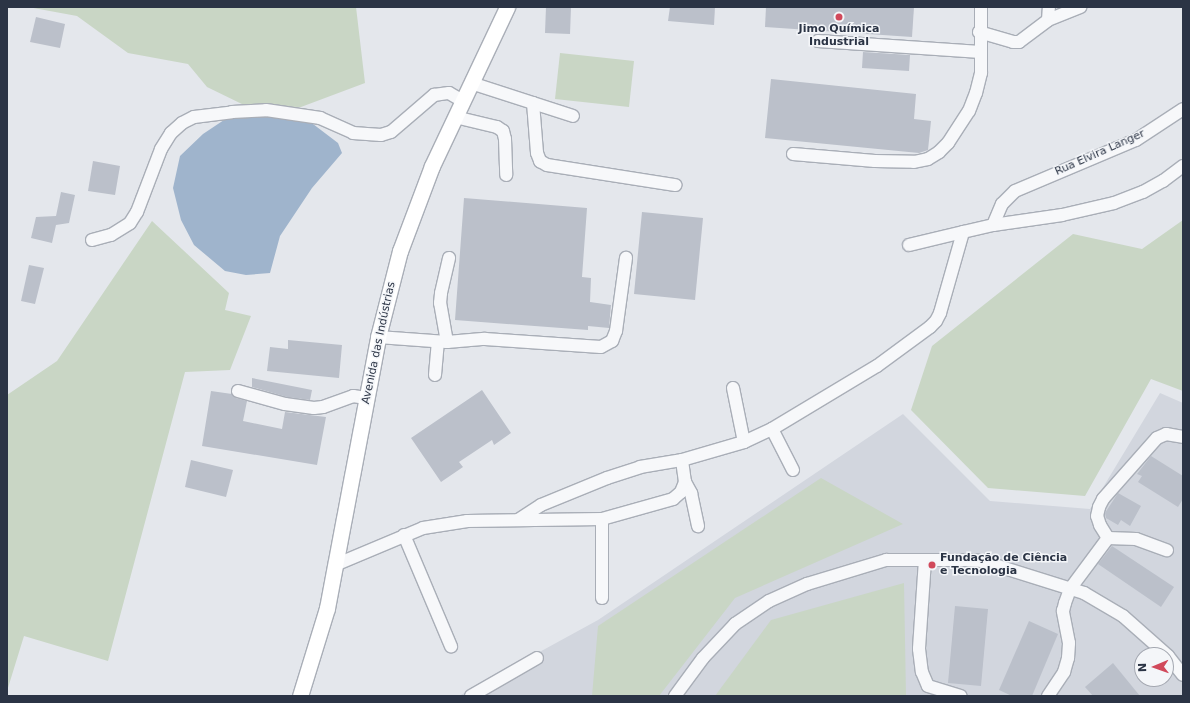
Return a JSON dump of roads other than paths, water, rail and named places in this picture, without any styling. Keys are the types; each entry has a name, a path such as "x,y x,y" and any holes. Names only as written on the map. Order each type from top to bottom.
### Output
{"main road":[{"name":"Avenida das Indústrias","path":"300,696 327,608 378,337 400,251 432,166 507,7"}],"street":[{"path":"793,154 876,161 914,162 928,158 939,152 948,143 969,111 976,93 981,73 981,7"},
{"path":"1048,20 1049,7"},
{"path":"980,32 1013,42 1019,42 1048,20 1081,7"},
{"path":"818,41 981,52"},
{"path":"471,82 573,116"},
{"path":"92,240 111,235 130,223 137,212 161,150 171,133 182,123 194,117 232,112 266,110 320,118 353,133 381,135 391,132 434,95 448,93 462,101"},
{"path":"533,103 537,153 540,161 547,165 675,186"},
{"name":"Rua Elvira Langer","path":"993,225 1002,204 1015,191 1136,140 1183,109"},
{"path":"455,117 497,127 503,131 506,139 506,175"},
{"path":"909,246 993,225 1062,215 1114,203 1143,192 1163,181 1183,166"},
{"path":"518,520 541,505 607,478 640,467 682,460 744,442 772,429 877,366 936,321 963,232"},
{"path":"435,375 443,342 440,293 449,258"},
{"path":"378,337 443,342 485,339 601,347 612,341 616,331 626,258"},
{"path":"733,388 744,442"},
{"path":"238,391 285,404 314,408 323,407 353,396 366,398"},
{"path":"772,429 793,470"},
{"path":"1108,538 1100,525 1098,516 1099,507 1103,499 1157,438 1166,434 1183,437"},
{"path":"682,460 685,482 691,493 698,526"},
{"path":"335,565 423,528 467,521 602,519 672,499 681,492 685,482"},
{"path":"602,519 602,598"},
{"path":"404,535 451,646"},
{"path":"1108,538 1136,539 1167,550"},
{"path":"1048,696 1064,672 1068,658 1069,643 1064,611 1070,589 1108,538"},
{"path":"675,696 703,658 735,624 769,601 807,584 886,560 982,561 1084,593 1123,616 1168,656 1183,675"},
{"path":"925,560 919,649 922,672 928,686 960,696"},
{"path":"471,696 537,658"}],"water":[{"path":"270,114 294,118 313,124 338,143 342,153 312,188 280,236 270,273 246,275 225,271 194,245 181,220 173,188 180,156 203,134 230,116"}],"place":[{"name":"Jimo Química Industrial","path":"839,17"},
{"name":"Fundação de Ciência e Tecnologia","path":"932,565"}]}
